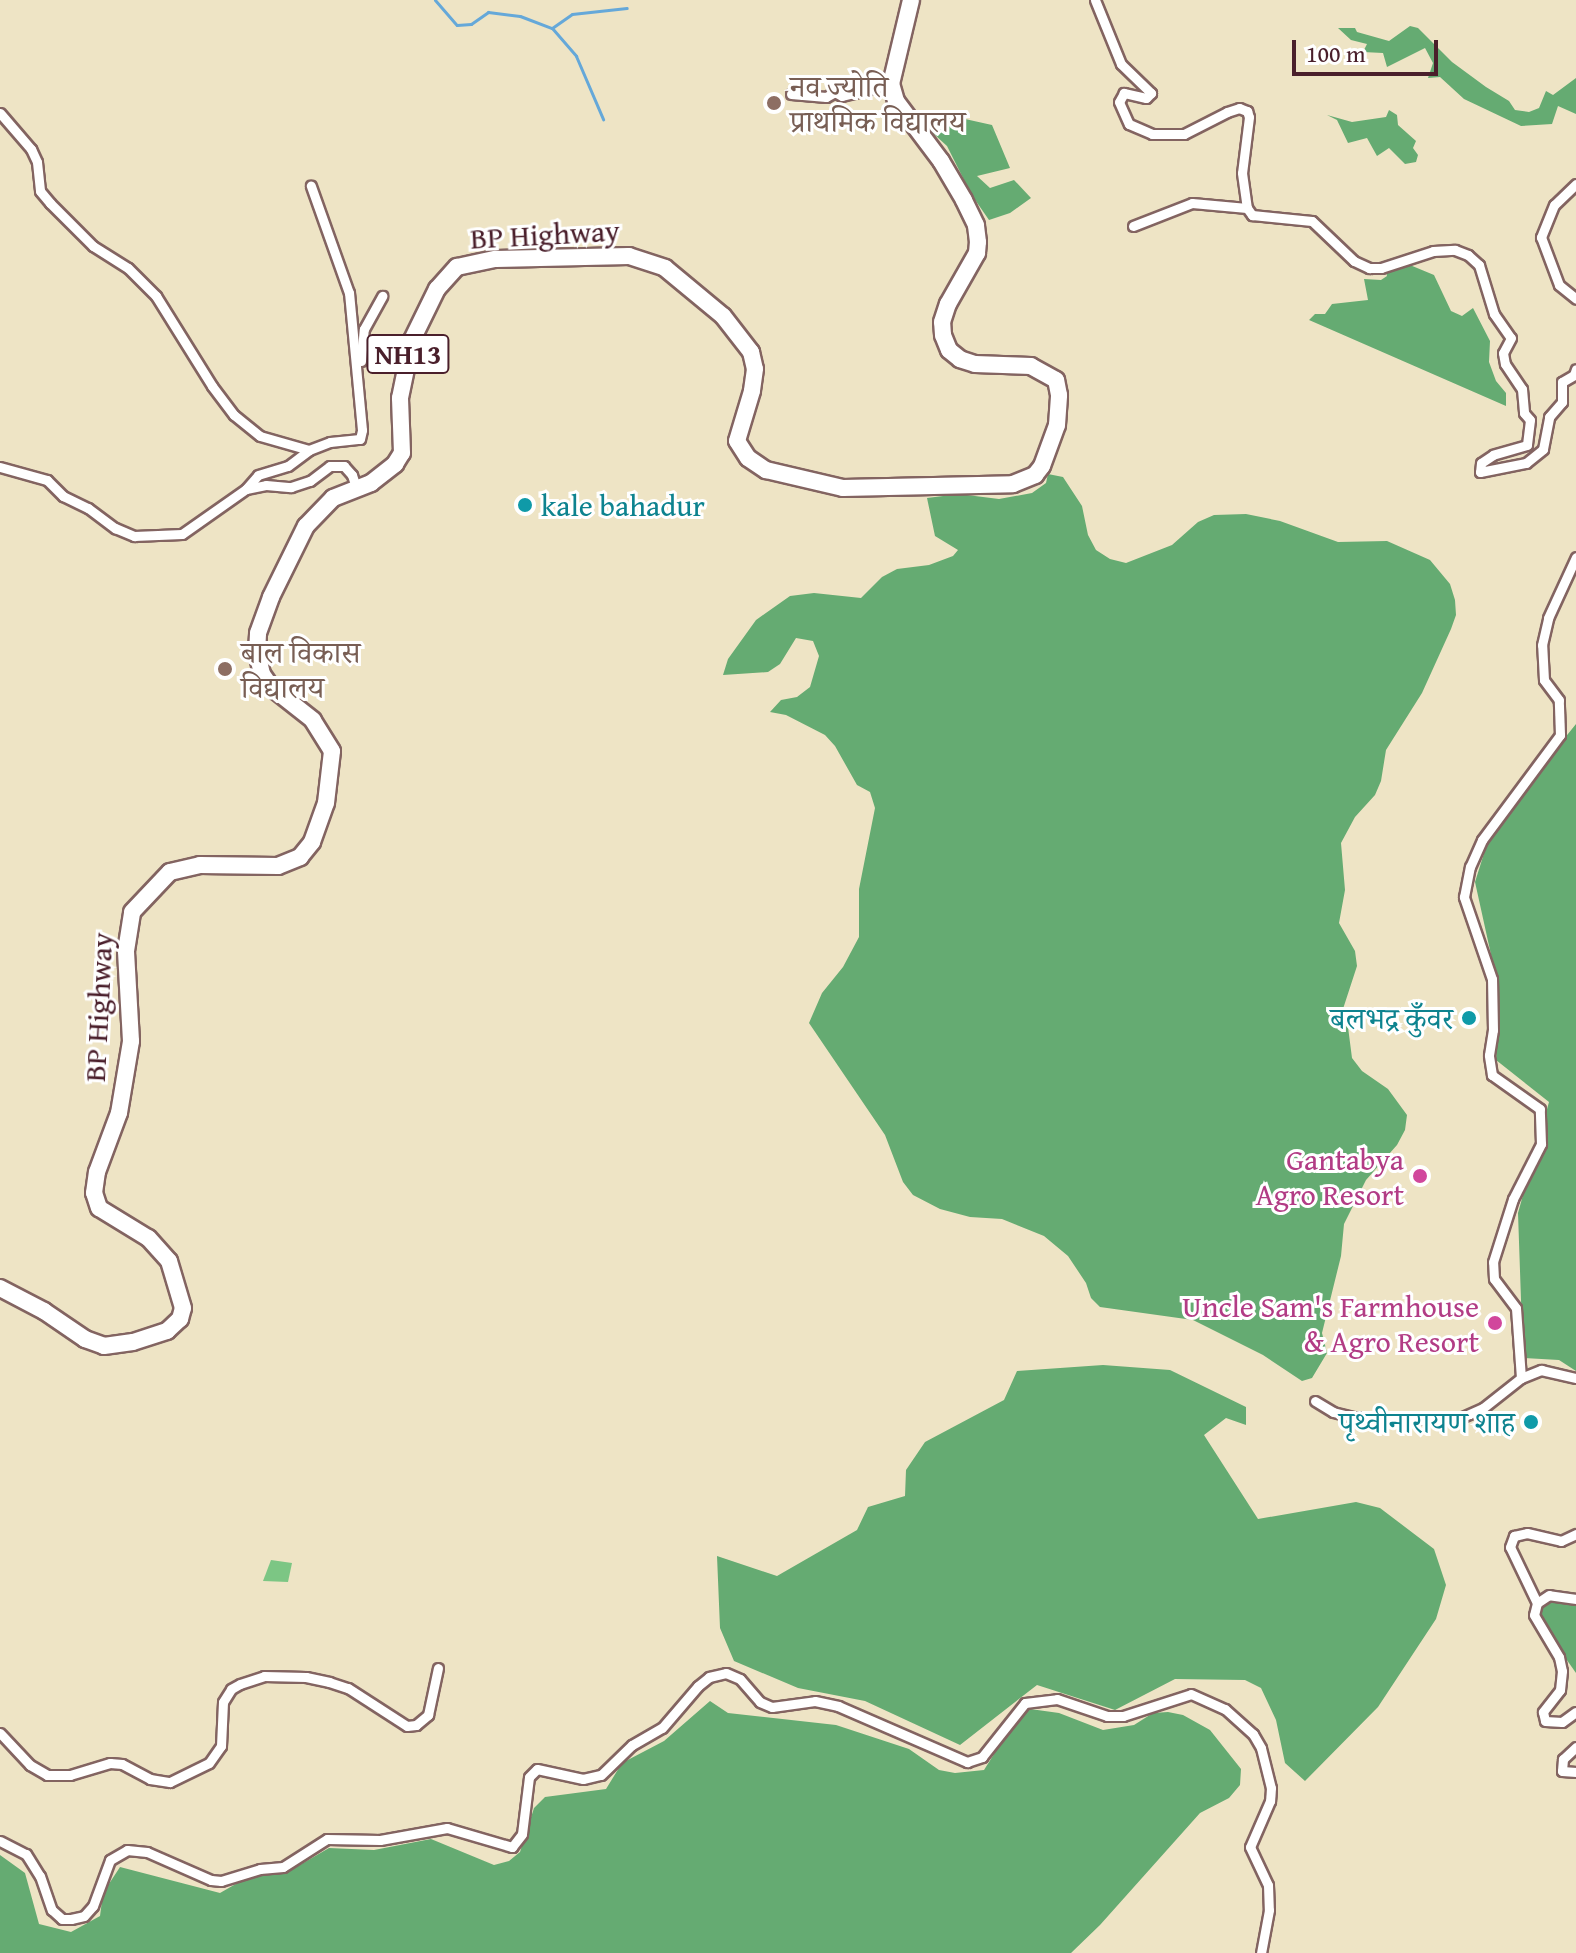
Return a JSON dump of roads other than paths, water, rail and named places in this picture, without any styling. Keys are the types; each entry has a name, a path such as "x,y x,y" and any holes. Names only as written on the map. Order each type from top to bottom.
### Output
{"highway":[{"path":"891,84 911,0"},
{"name":"BP Highway","path":"0,1288 44,1311 85,1339 104,1346 133,1342 167,1331 180,1319 183,1308 169,1261 148,1238 99,1208 94,1193 97,1172 119,1113 131,1041 128,927 132,912 141,899 170,872 210,865 278,866 300,857 312,842 326,803 332,751 313,720 271,687 258,662 256,644 271,597 306,526 333,498 357,490 384,473 402,453 400,398 404,370 421,315 437,289 465,263 496,259 644,259 665,268 701,295 740,334 751,352 755,369 752,391 737,441 748,458 766,470 843,488 1005,485 1035,475 1054,440 1059,403 1056,380 1031,366 975,364 949,350 942,322 948,304 977,253 976,225 941,161 896,101 891,84"}],"street":[{"path":"1095,0 1121,64 1151,93 1146,98 1124,93 1119,102 1129,124 1152,134 1184,134 1227,112 1239,108 1247,111 1249,117 1242,173 1247,208"},
{"path":"791,94 826,97 835,92 842,96 891,84"},
{"path":"0,113 31,149 37,162 40,191 93,246 128,268 156,296 212,386 234,415 260,436 309,450"},
{"path":"1576,184 1554,205 1541,237 1559,285 1576,299"},
{"path":"0,467 47,480 63,496 134,536 182,534 246,489 258,475 288,466 309,450 330,442 360,439 362,430 349,293 311,186"},
{"path":"1133,226 1192,203 1247,208 1259,217 1286,215 1312,221 1354,261 1369,268 1381,268 1433,251 1455,250 1468,255 1479,265 1494,314 1511,338 1503,353 1505,364 1522,389 1524,413 1530,420 1527,445 1493,455 1481,463 1480,472 1526,463 1543,449 1549,417 1562,402 1562,382 1574,375 1576,369"},
{"path":"359,409 364,329 382,296"},
{"path":"246,489 266,485 291,487 310,481 330,466 344,466 352,475 357,490"},
{"path":"1521,1378 1516,1308 1494,1279 1493,1262 1513,1199 1541,1144 1540,1109 1492,1075 1489,1055 1493,1030 1492,979 1464,897 1470,867 1482,840 1560,735 1559,700 1544,680 1542,645 1548,618 1576,557"},
{"path":"1315,1401 1333,1412 1353,1417 1458,1419 1483,1408 1521,1378 1541,1370 1576,1378"},
{"path":"1576,1534 1561,1541 1527,1533 1514,1536 1510,1547 1537,1603 1534,1615 1559,1657 1562,1671 1560,1690 1543,1712 1545,1721 1562,1722 1576,1712"},
{"path":"1537,1603 1549,1595 1576,1599"},
{"path":"0,1733 30,1765 47,1775 70,1775 110,1763 122,1764 150,1779 170,1782 209,1763 221,1746 223,1702 231,1689 240,1684 264,1676 306,1677 329,1682 348,1688 407,1726 416,1725 428,1715 438,1668"},
{"path":"0,1841 26,1854 40,1876 52,1910 62,1919 71,1919 84,1916 93,1906 110,1860 127,1850 147,1852 211,1880 221,1881 260,1869 283,1867 327,1839 380,1840 447,1828 512,1847 522,1834 529,1777 537,1769 583,1779 601,1775 632,1745 662,1728 709,1677 726,1673 740,1679 760,1702 772,1707 815,1701 838,1706 967,1762 982,1757 1025,1703 1057,1699 1107,1716 1123,1716 1191,1694 1225,1709 1253,1734 1261,1748 1271,1788 1270,1801 1250,1847 1268,1885 1269,1910 1261,1953"},
{"path":"1576,1747 1569,1749 1563,1759 1562,1771 1576,1772"}],"waterway":[{"path":"435,0 457,25 471,24 488,12 520,16 552,28 576,56 603,119"},
{"path":"552,28 572,14 627,8"}],"place":[{"name":"नव ज्योति प्राथमिक विद्यालय","path":"774,103"},
{"name":"kale bahadur","path":"525,505"},
{"name":"बाल विकास विद्यालय","path":"225,669"},
{"name":"बलभद्र कुँवर","path":"1469,1018"},
{"name":"Gantabya Agro Resort","path":"1420,1176"},
{"name":"Uncle Sam's Farmhouse & Agro Resort","path":"1495,1323"},
{"name":"पृथ्वीनारायण शाह","path":"1531,1422"}]}
